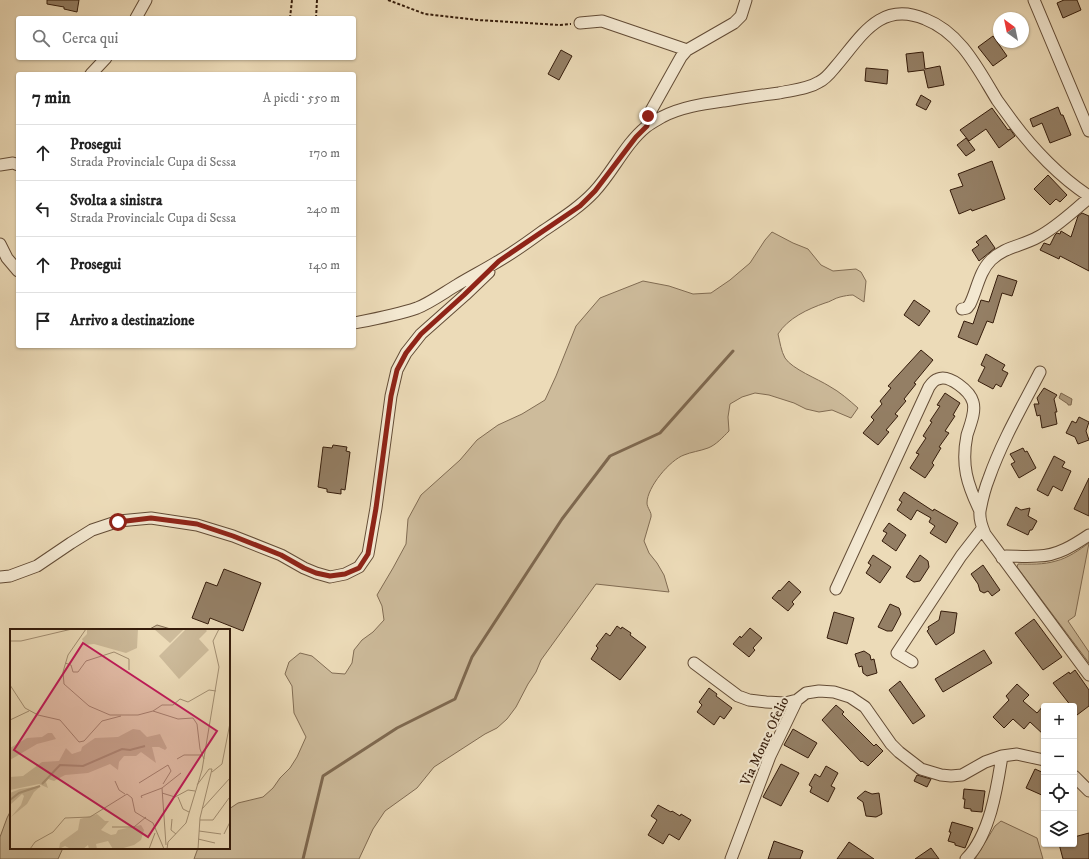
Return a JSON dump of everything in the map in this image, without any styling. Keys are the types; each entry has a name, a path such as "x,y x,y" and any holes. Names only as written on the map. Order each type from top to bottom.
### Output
{"street":[{"path":"137,16 146,0"},
{"path":"647,126 648,116 681,57 687,50 734,23 741,16 746,0"},
{"path":"1034,0 1089,130"},
{"path":"356,323 381,318 419,307 499,261 580,206 595,191 636,137 647,126 663,116 680,110 706,104 803,89 820,82 827,76 872,24 885,17 902,13 913,14 927,20 941,28 957,41 975,63 1014,124 1029,142 1066,179 1089,197 1050,230 1036,239 1007,249 990,261 983,270 970,304 967,308 962,309"},
{"path":"580,23 602,21 687,50"},
{"path":"93,72 104,60"},
{"path":"0,165 12,163 16,164"},
{"path":"0,244 7,258 16,269"},
{"path":"0,577 10,576 37,566 92,530 118,522 151,518 197,524 233,536 281,555 316,573 330,576 345,574 359,568 368,554 377,501 391,396 397,370 406,353 421,334 499,261"},
{"path":"1040,372 996,458 986,487 980,511 980,520 985,534 1089,674"},
{"path":"836,590 929,387 938,378 949,379 968,392 973,399 974,408 966,443 965,472 970,490 980,511"},
{"path":"912,662 897,653 961,556 982,528"},
{"path":"1002,558 1006,556 1039,556 1063,551 1089,535"},
{"path":"694,663 738,696 750,700 766,702 785,703 797,700"},
{"name":"Via Monte Ofelio","path":"731,859 770,756 797,700 806,693 819,691 834,692 850,698 865,707 890,744 898,752 921,769 934,773 951,776 962,774 985,762 1002,756 1017,754 1041,759"},
{"path":"966,859 978,843 985,827 994,797 1002,756"},
{"path":"1077,779 1089,791"}],"path":[{"path":"290,16 292,0"},
{"path":"316,16 317,0"},
{"path":"388,0 426,14 478,20 560,25 580,23"}],"shaded area":[{"path":"772,232 808,249 821,265 833,271 856,269 861,272 866,281 864,302 853,295 838,298 812,308 799,315 787,323 778,334 782,352 788,362 799,370 837,391 858,408 851,418 832,410 819,412 806,409 794,403 769,395 755,393 742,397 730,404 728,417 729,431 711,447 684,455 672,462 655,482 648,497 647,505 651,513 651,517 644,541 649,553 664,575 669,592 596,584 541,660 536,672 516,707 507,719 497,728 485,734 434,767 417,788 385,811 373,829 359,859 194,859 198,849 230,849 230,808 238,803 263,797 290,768 297,757 306,737 294,713 292,686 285,674 289,662 300,653 312,656 332,673 345,674 352,663 354,650 362,640 373,632 384,620 382,606 377,595 406,544 408,519 421,495 460,460 477,440 498,425 522,414 545,400 576,326 600,298 643,281 669,286 693,294 711,293 730,280 750,263"},
{"path":"1061,393 1072,399 1071,405 1068,405 1059,398"},
{"path":"1089,543 1075,616 1068,621 1089,652 1089,663 1017,567 1018,564 1041,564 1060,560 1073,554"},
{"path":"157,625 171,629 150,629"},
{"path":"10,812 10,849 63,849 58,859 0,859 0,837"},
{"path":"1001,821 1037,838 1043,859 975,859 995,826"}],"building":[{"path":"47,0 79,0 77,12 64,9 64,7 47,4"},
{"path":"1064,0 1077,0 1081,10 1063,18 1057,3"},
{"path":"993,36 993,48 1001,48 1007,56 993,66 978,47"},
{"path":"561,50 572,56 559,80 548,74"},
{"path":"923,52 925,69 940,66 944,85 928,88 924,70 908,72 906,54"},
{"path":"866,68 888,70 887,84 865,81"},
{"path":"921,95 931,101 926,110 916,105"},
{"path":"1058,107 1071,135 1050,143 1042,123 1033,127 1030,119"},
{"path":"992,108 1008,130 1010,129 1015,136 999,148 986,129 969,141 960,130"},
{"path":"966,138 975,150 966,156 957,145"},
{"path":"992,161 1005,199 959,214 950,190 963,186 958,174"},
{"path":"1048,175 1067,195 1060,202 1056,199 1050,205 1034,189"},
{"path":"1082,213 1089,216 1089,271 1060,256 1059,259 1040,250 1044,243 1050,245 1055,235 1057,233 1060,234 1061,231 1071,237 1078,216"},
{"path":"986,235 995,248 979,261 972,250 979,245 976,242"},
{"path":"998,275 1017,281 1012,296 1002,293 993,323 987,321 977,345 958,337 964,321 973,324 981,300 989,302"},
{"path":"914,300 930,311 919,326 904,315"},
{"path":"921,350 933,360 914,383 916,384 904,399 906,401 895,414 898,416 886,430 889,432 878,445 863,433 874,420 871,417 882,404 880,401 891,388 888,386"},
{"path":"986,354 1005,365 1002,370 1008,373 1001,387 996,384 993,389 978,381 985,367 981,365"},
{"path":"1044,388 1057,395 1054,399 1057,412 1055,412 1057,424 1042,428 1040,415 1037,416 1034,404 1039,404 1037,398"},
{"path":"945,393 960,403 953,415 955,416 945,431 949,433 939,447 941,448 932,463 934,465 925,478 910,468 919,454 916,453 926,438 923,436 932,422 930,421 940,406 937,405"},
{"path":"1079,417 1089,422 1086,431 1089,440 1078,444 1075,437 1066,433 1072,421 1076,423"},
{"path":"333,445 347,447 346,451 350,452 345,490 341,489 341,494 327,492 327,489 318,487 323,447 332,448"},
{"path":"1023,448 1025,452 1027,451 1036,468 1019,478 1011,464 1015,462 1010,454"},
{"path":"1054,456 1065,462 1062,467 1071,471 1062,491 1053,486 1048,496 1037,490"},
{"path":"1089,478 1089,516 1074,509"},
{"path":"904,492 933,511 934,509 958,523 946,543 930,533 935,526 929,522 931,518 917,510 911,520 897,510 902,502 899,500"},
{"path":"1016,507 1021,510 1030,508 1028,516 1037,521 1028,535 1007,525"},
{"path":"889,523 906,535 896,551 882,541 887,533 883,531"},
{"path":"873,555 891,567 880,583 866,573 871,565 868,563"},
{"path":"920,555 928,561 929,567 920,581 914,582 906,577"},
{"path":"983,565 1000,590 992,596 988,591 984,593 980,591 978,584 971,574"},
{"path":"224,569 261,583 243,631 210,618 208,624 192,618 206,582 217,586"},
{"path":"789,581 801,592 792,602 794,604 788,611 772,598"},
{"path":"890,604 899,608 901,614 892,631 887,631 878,627"},
{"path":"941,611 957,613 954,633 936,645 927,631 929,629 928,627 939,620"},
{"path":"834,612 854,618 847,644 827,638"},
{"path":"1034,619 1062,657 1043,670 1015,633"},
{"path":"617,626 621,629 622,627 631,633 630,635 646,647 620,680 591,659 598,648 596,646 606,633 610,636"},
{"path":"750,628 762,638 753,648 755,650 749,657 733,644"},
{"path":"984,650 992,663 943,692 935,679"},
{"path":"864,651 870,655 871,660 874,659 877,673 867,676 863,673 862,666 859,667 855,654"},
{"path":"1075,670 1089,690 1089,706 1077,715 1077,703 1069,703 1053,683 1069,672 1070,674"},
{"path":"900,681 925,716 913,724 889,690"},
{"path":"1017,684 1029,695 1023,701 1037,713 1041,708 1041,732 1030,722 1024,729 1013,719 1004,728 993,717 1009,700 1006,696"},
{"path":"709,688 717,694 716,696 732,708 724,719 720,716 714,725 697,712 702,705 699,702"},
{"path":"836,705 844,712 842,714 874,746 876,744 883,751 868,766 862,761 861,762 822,720"},
{"path":"793,729 817,743 808,758 784,745"},
{"path":"781,764 799,773 781,806 763,797"},
{"path":"826,766 838,773 831,786 835,788 828,802 810,792 812,787 809,785 815,774 820,777"},
{"path":"1035,769 1041,772 1041,795 1026,788"},
{"path":"917,775 931,779 927,787 914,781"},
{"path":"964,789 985,791 982,812 971,811 971,809 964,808"},
{"path":"865,791 872,794 879,793 882,814 876,817 866,816 863,802 857,798"},
{"path":"658,805 680,816 681,814 691,820 679,840 669,834 663,844 648,835 657,820 651,816"},
{"path":"952,822 973,828 965,848 948,841"},
{"path":"1089,833 1089,859 1063,859 1060,847 1077,847 1077,836"},
{"path":"774,841 803,851 800,859 768,859"},
{"path":"849,842 874,859 837,859"},
{"path":"931,848 939,859 915,859"}],"waterway":[{"path":"303,859 323,776 397,728 455,699 472,657 562,519 610,456 660,433 733,351"}],"route":[{"path":"118,522 151,518 197,524 233,536 281,555 316,573 330,576 345,574 359,568 368,554 376,508 391,396 397,370 406,353 421,334 499,261 580,206 595,191 636,137 647,126 648,116"}]}
